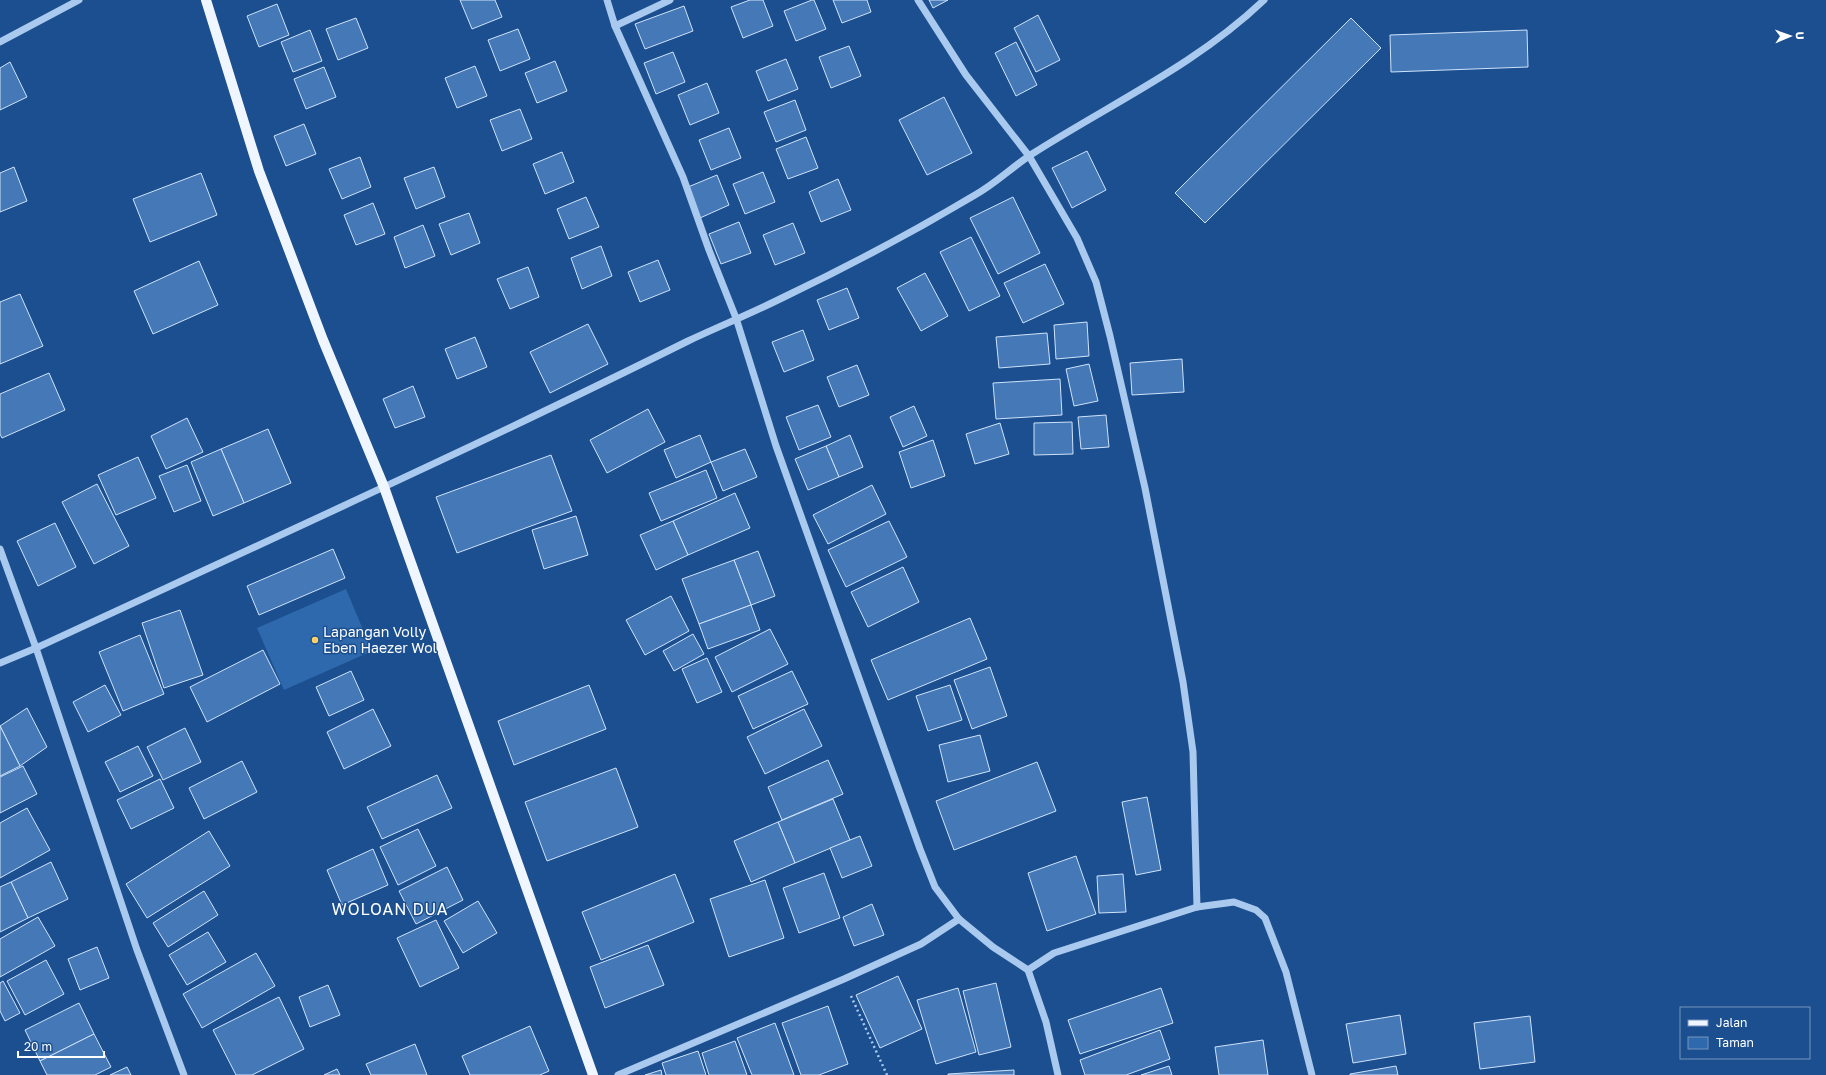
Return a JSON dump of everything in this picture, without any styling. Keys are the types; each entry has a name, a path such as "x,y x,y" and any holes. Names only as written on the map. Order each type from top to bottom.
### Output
{"main road":[{"path":"206,0 259,171 322,340 384,487 593,1075"}],"street":[{"path":"0,42 79,0"},
{"path":"606,0 615,26 683,177 709,250 736,318 776,446 920,849 935,887 959,919 993,947 1028,970 1046,1022 1058,1075"},
{"path":"615,26 670,0"},
{"path":"918,0 966,75 1028,156 1077,238 1096,282 1145,488 1183,682 1193,752 1197,907"},
{"path":"0,663 36,648 530,419 736,318 782,298 839,270 973,197 1028,156 1156,81 1193,57 1246,18 1264,0"},
{"path":"0,549 36,648 137,950 184,1075"},
{"path":"1028,970 1054,953 1197,907 1234,902 1256,910 1265,918 1286,972 1312,1075"},
{"path":"618,1075 844,979 921,944 959,919"}],"path":[{"path":"844,979 887,1075"}],"green space":[{"name":"Lapangan Volly Eben Haezer Wol","path":"346,589 372,651 284,690 257,628"}],"building":[{"path":"460,0 495,0 502,17 472,29"},
{"path":"750,0 763,0 773,26 743,38 731,7"},
{"path":"814,0 826,29 796,41 784,11"},
{"path":"833,0 867,0 871,12 842,23"},
{"path":"929,0 948,0 933,8"},
{"path":"277,4 289,35 259,47 247,16"},
{"path":"684,6 693,31 645,49 635,24"},
{"path":"1038,15 1060,60 1036,72 1014,28"},
{"path":"356,18 368,48 338,60 326,29"},
{"path":"1351,18 1381,48 1205,223 1175,193"},
{"path":"518,29 530,59 500,71 488,40"},
{"path":"310,30 322,61 293,72 281,42"},
{"path":"1527,30 1528,67 1391,72 1390,35"},
{"path":"1016,42 1037,85 1016,96 995,53"},
{"path":"849,46 861,76 831,88 819,57"},
{"path":"673,52 685,82 656,94 644,63"},
{"path":"786,59 798,89 768,101 756,71"},
{"path":"555,61 567,91 537,103 525,73"},
{"path":"10,62 27,97 0,110 0,68"},
{"path":"475,66 487,96 457,108 445,78"},
{"path":"324,67 336,97 306,109 294,79"},
{"path":"707,83 719,113 690,125 678,95"},
{"path":"944,97 972,153 927,175 899,120"},
{"path":"795,100 806,130 776,142 764,112"},
{"path":"520,109 532,139 502,151 490,120"},
{"path":"304,124 316,154 286,166 274,136"},
{"path":"729,128 741,158 711,170 699,140"},
{"path":"806,137 818,168 788,179 776,149"},
{"path":"1087,151 1106,190 1072,208 1052,168"},
{"path":"562,152 574,182 545,194 533,164"},
{"path":"360,157 371,187 342,199 329,169"},
{"path":"14,167 27,201 0,212 0,173"},
{"path":"434,167 445,197 416,209 404,178"},
{"path":"763,172 775,202 745,214 733,184"},
{"path":"201,173 217,215 150,242 133,199"},
{"path":"717,175 729,205 700,218 688,187"},
{"path":"838,179 851,210 821,222 809,192"},
{"path":"586,197 599,227 569,239 557,209"},
{"path":"1013,197 1040,253 998,274 970,218"},
{"path":"373,203 385,234 356,245 344,215"},
{"path":"469,213 480,243 451,255 439,224"},
{"path":"739,222 751,253 721,264 709,234"},
{"path":"793,223 805,253 775,265 763,235"},
{"path":"423,225 435,256 405,268 394,237"},
{"path":"971,237 1000,296 969,311 940,252"},
{"path":"601,246 612,276 582,289 571,258"},
{"path":"658,260 670,290 640,302 628,272"},
{"path":"199,261 218,305 153,334 134,291"},
{"path":"1045,264 1064,304 1023,323 1004,283"},
{"path":"528,267 539,297 510,309 497,279"},
{"path":"925,273 948,316 921,331 897,288"},
{"path":"847,288 859,318 829,330 817,300"},
{"path":"20,294 43,346 0,364 0,302"},
{"path":"1087,322 1089,356 1056,359 1054,325"},
{"path":"588,324 608,364 550,393 530,352"},
{"path":"803,330 814,360 784,372 772,342"},
{"path":"1047,333 1050,364 999,368 996,337"},
{"path":"475,337 487,367 457,379 445,349"},
{"path":"1182,359 1184,392 1132,395 1130,363"},
{"path":"1089,364 1098,401 1074,406 1066,369"},
{"path":"857,365 869,395 839,407 827,377"},
{"path":"49,373 65,410 2,438 0,434 0,394"},
{"path":"1060,379 1062,415 996,419 993,383"},
{"path":"413,386 425,417 395,428 383,399"},
{"path":"818,405 831,437 799,450 786,417"},
{"path":"914,406 927,436 903,447 890,417"},
{"path":"648,409 665,442 607,473 590,440"},
{"path":"1106,415 1109,447 1081,449 1078,417"},
{"path":"187,418 203,452 166,469 151,436"},
{"path":"1072,422 1073,454 1034,455 1034,423"},
{"path":"1000,423 1009,454 975,464 966,434"},
{"path":"268,429 291,483 244,503 221,449"},
{"path":"700,435 711,462 676,478 664,450"},
{"path":"850,435 863,467 839,477 826,446"},
{"path":"933,440 945,476 911,488 899,452"},
{"path":"826,446 839,477 808,490 795,459"},
{"path":"221,449 244,503 213,516 191,462"},
{"path":"745,449 757,477 723,491 711,462"},
{"path":"551,455 572,511 457,553 436,497"},
{"path":"138,457 156,498 116,515 98,475"},
{"path":"187,465 201,501 174,512 159,476"},
{"path":"706,470 717,498 661,521 649,493"},
{"path":"97,484 129,546 94,564 62,502"},
{"path":"872,485 886,514 828,544 813,515"},
{"path":"735,493 750,528 688,555 673,521"},
{"path":"576,516 588,555 544,569 532,530"},
{"path":"673,521 688,555 656,570 640,535"},
{"path":"889,521 907,557 846,587 828,550"},
{"path":"55,523 76,567 38,586 17,541"},
{"path":"333,549 345,578 259,615 247,586"},
{"path":"758,551 775,596 751,605 734,560"},
{"path":"734,560 751,605 699,624 682,579"},
{"path":"903,567 919,602 868,627 851,592"},
{"path":"671,596 689,631 645,655 626,620"},
{"path":"751,605 760,630 708,649 699,624"},
{"path":"180,610 203,675 164,688 142,623"},
{"path":"970,618 987,659 888,700 871,660"},
{"path":"770,629 788,664 732,692 715,657"},
{"path":"693,634 704,654 674,671 663,651"},
{"path":"140,635 164,694 123,711 99,652"},
{"path":"263,650 280,684 207,722 190,687"},
{"path":"707,658 722,692 697,703 682,669"},
{"path":"990,667 1007,716 972,729 954,680"},
{"path":"351,671 364,700 329,716 316,687"},
{"path":"792,671 808,704 753,729 738,696"},
{"path":"105,685 121,715 88,732 73,702"},
{"path":"589,685 606,729 514,765 498,721"},
{"path":"950,685 962,720 928,731 916,696"},
{"path":"27,708 47,747 20,766 0,726"},
{"path":"373,709 391,746 344,769 327,732"},
{"path":"804,709 822,746 765,774 747,737"},
{"path":"0,726 20,766 0,776"},
{"path":"185,728 201,762 163,780 147,747"},
{"path":"980,735 990,771 948,782 939,745"},
{"path":"138,746 153,776 120,792 105,762"},
{"path":"828,760 843,794 782,820 768,787"},
{"path":"242,761 257,792 204,819 189,788"},
{"path":"1037,762 1056,811 954,850 936,801"},
{"path":"23,766 37,794 0,813 0,777"},
{"path":"616,768 638,827 547,861 525,802"},
{"path":"437,775 452,808 382,839 367,807"},
{"path":"160,779 174,808 131,829 117,800"},
{"path":"1147,797 1161,870 1136,875 1122,802"},
{"path":"833,799 850,840 795,863 778,822"},
{"path":"27,808 50,850 0,878 0,823"},
{"path":"778,822 795,863 751,882 734,841"},
{"path":"418,829 436,866 398,885 380,847"},
{"path":"209,831 230,866 147,918 126,884"},
{"path":"860,836 872,866 842,878 830,848"},
{"path":"373,849 388,885 342,905 327,870"},
{"path":"1076,856 1096,914 1047,931 1028,873"},
{"path":"51,862 68,899 28,918 11,882"},
{"path":"447,867 463,900 416,924 399,891"},
{"path":"824,873 840,918 799,933 783,888"},
{"path":"675,874 694,922 601,960 582,912"},
{"path":"1123,874 1126,912 1099,913 1097,876"},
{"path":"765,880 784,938 729,957 710,899"},
{"path":"11,882 28,918 0,932 0,887"},
{"path":"204,891 218,915 168,947 153,923"},
{"path":"478,901 497,933 463,953 444,921"},
{"path":"872,904 884,935 854,946 843,917"},
{"path":"38,917 55,946 0,977 0,939"},
{"path":"436,920 459,968 420,987 397,938"},
{"path":"208,932 226,962 187,985 169,955"},
{"path":"648,945 664,985 605,1008 590,967"},
{"path":"97,947 109,978 80,990 68,959"},
{"path":"256,953 275,986 202,1028 183,994"},
{"path":"46,960 64,994 25,1015 7,981"},
{"path":"898,976 922,1029 880,1048 856,995"},
{"path":"3,981 20,1013 5,1021 0,1011 0,983"},
{"path":"996,983 1011,1047 979,1055 963,991"},
{"path":"328,985 340,1015 310,1027 299,997"},
{"path":"958,988 976,1052 936,1064 917,1000"},
{"path":"1161,988 1173,1023 1080,1054 1068,1020"},
{"path":"279,997 304,1049 252,1075 236,1075 213,1030"},
{"path":"79,1003 94,1034 40,1061 25,1030"},
{"path":"828,1006 848,1064 819,1075 801,1075 782,1023"},
{"path":"1400,1015 1406,1054 1353,1063 1346,1024"},
{"path":"1530,1016 1535,1062 1480,1069 1474,1023"},
{"path":"775,1023 794,1075 752,1075 737,1038"},
{"path":"530,1026 549,1071 540,1075 470,1075 462,1056"},
{"path":"1160,1030 1170,1059 1126,1075 1085,1075 1080,1060"},
{"path":"94,1034 111,1067 95,1075 47,1075 40,1061"},
{"path":"1263,1040 1268,1075 1219,1075 1215,1047"},
{"path":"735,1041 747,1075 709,1075 702,1053"},
{"path":"415,1044 427,1075 371,1075 366,1064"},
{"path":"698,1051 706,1075 666,1075 662,1063"},
{"path":"1169,1066 1172,1075 1141,1075"},
{"path":"1396,1066 1398,1075 1350,1075 1350,1074"},
{"path":"127,1067 131,1075 110,1075"},
{"path":"337,1069 340,1075 324,1075"},
{"path":"661,1070 662,1075 645,1075"},
{"path":"1014,1070 1014,1075 948,1075 948,1074"}],"place":[{"name":"Lapangan Volly Eben Haezer Wol","path":"315,640"}],"district":[{"name":"WOLOAN DUA","path":"390,909"}]}
